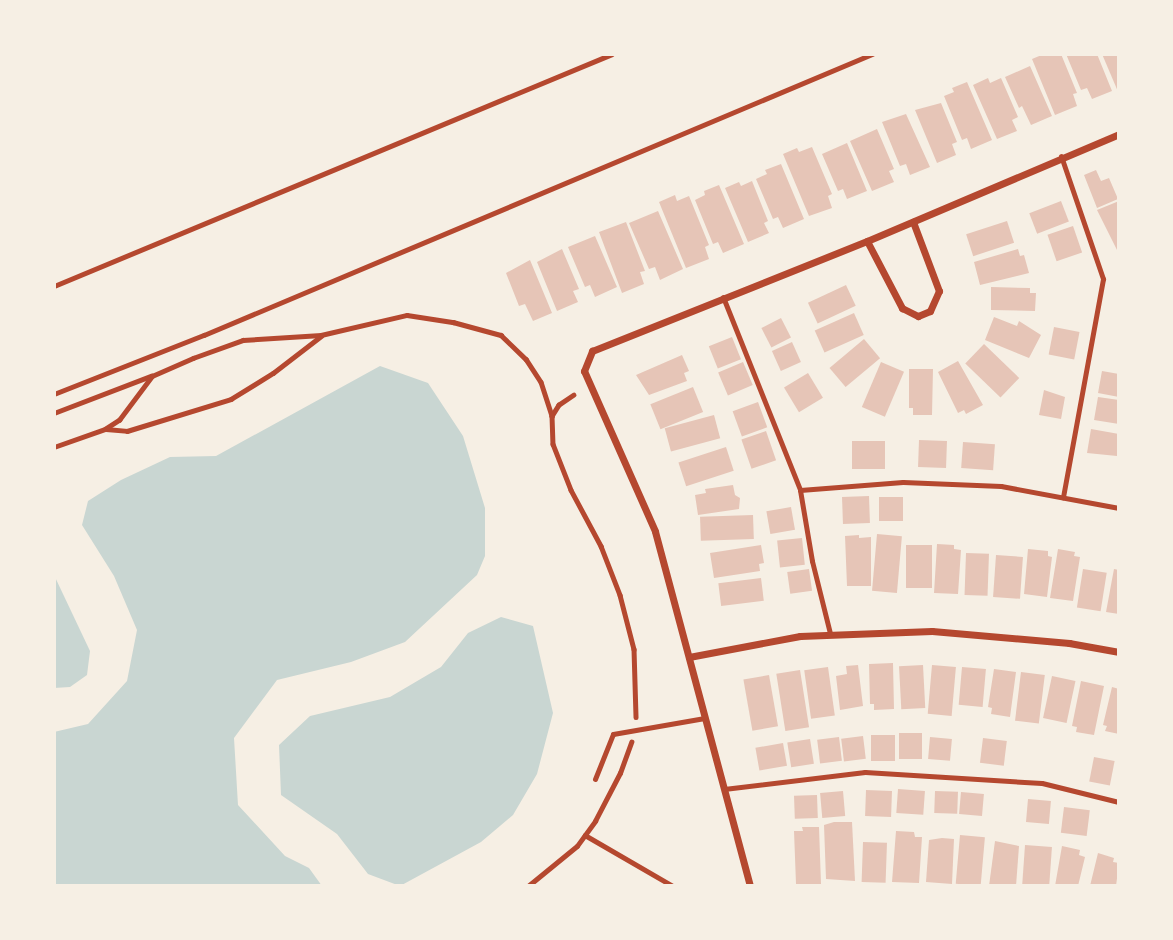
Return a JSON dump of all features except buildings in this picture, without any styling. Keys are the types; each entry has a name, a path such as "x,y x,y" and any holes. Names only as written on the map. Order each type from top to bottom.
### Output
{"street":[{"path":"750,886 654,531 584,371 592,351 867,241 1119,134"},
{"path":"867,241 902,308 918,316 930,312 939,291 913,222"},
{"path":"689,657 830,633 932,631 1069,643 1119,652"}],"lane":[{"path":"54,286 612,54"},
{"path":"1062,156 1103,279 1063,497"},
{"path":"723,297 800,490 812,561 830,633"},
{"path":"800,490 903,482 1001,486 1119,508"},
{"path":"595,779 614,734 705,718"},
{"path":"724,789 865,772 1042,783 1119,802"}],"path":[{"path":"54,394 204,335 872,54"},
{"path":"54,413 243,340 321,335 407,315 453,322 501,335 526,359 541,382 552,416 556,456 571,491 601,546 627,622 636,669 636,730 620,773 577,846 528,886"},
{"path":"105,429 127,431 231,399 273,373 321,335"},
{"path":"54,447 105,429 119,420 152,376"},
{"path":"552,416 559,405 574,395"},
{"path":"585,835 673,886"}],"shaded area":[{"path":"380,366 428,383 463,436 485,508 485,556 477,575 405,642 351,662 277,680 234,738 238,805 285,856 309,868 322,886 54,886 54,732 88,724 127,681 137,630 114,576 82,525 88,501 121,480 170,457 216,456"},
{"path":"54,575 90,651 87,675 70,687 54,688"},
{"path":"501,617 533,626 553,713 537,774 513,815 481,842 400,886 368,874 337,834 281,795 279,745 310,716 390,697 441,667 468,633"}]}
